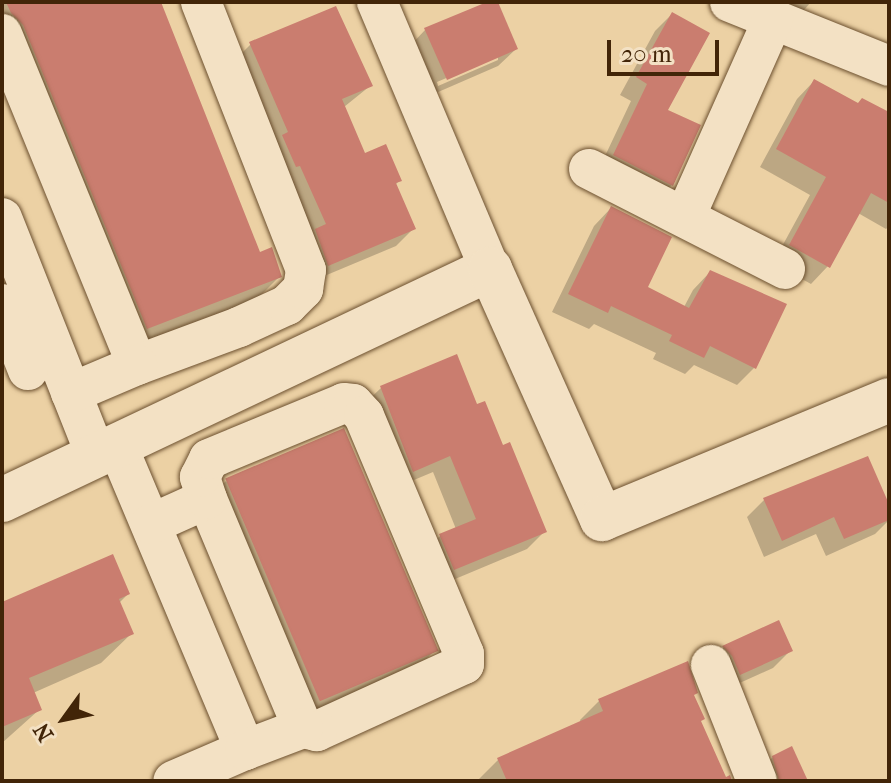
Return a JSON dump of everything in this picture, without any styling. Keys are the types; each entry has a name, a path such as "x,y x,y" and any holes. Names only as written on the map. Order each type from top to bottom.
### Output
{"street":[{"path":"71,393 239,327 287,305 303,289 306,270 201,2"},
{"path":"377,2 490,269 602,519 889,400"},
{"path":"730,2 889,66"},
{"path":"685,217 773,19"},
{"path":"2,34 137,365"},
{"path":"589,169 785,269"},
{"path":"2,218 29,370"},
{"path":"2,500 490,269"},
{"path":"2,304 29,370 71,393 151,524 245,750"},
{"path":"173,781 303,728 317,731 464,664 464,654 364,416 353,404 344,403 209,459 200,477 303,728"},
{"path":"151,524 207,499"},
{"path":"711,665 757,781"}],"building":[{"path":"6,2 161,2 260,252 272,247 282,277 147,329 23,25 11,13"},
{"path":"487,2 498,2 518,49 447,80 424,28"},
{"path":"336,6 373,86 342,99 365,153 386,144 402,181 396,183 416,229 328,266 315,229 326,224 282,135 288,132 249,42"},
{"path":"672,12 710,33 668,110 701,125 673,186 613,155 647,84 636,77"},
{"path":"814,79 858,103 862,98 889,112 889,203 871,193 830,268 789,245 826,177 776,149"},
{"path":"611,206 672,237 648,287 689,308 710,270 787,304 756,369 710,346 704,358 669,341 672,335 611,306 608,313 568,294"},
{"path":"457,354 477,404 485,401 503,445 510,442 547,532 454,570 439,534 476,519 450,456 413,472 380,386"},
{"path":"344,428 439,651 320,701 225,478"},
{"path":"868,456 889,504 889,520 844,539 834,517 782,541 763,498"},
{"path":"113,554 130,594 119,599 134,634 29,678 42,710 2,727 2,602"},
{"path":"779,620 793,651 740,675 732,656 722,646"},
{"path":"688,661 698,693 694,695 705,719 701,721 726,777 730,775 732,781 507,781 497,758 603,711 598,699"},
{"path":"792,746 808,781 779,781 772,756"}]}
